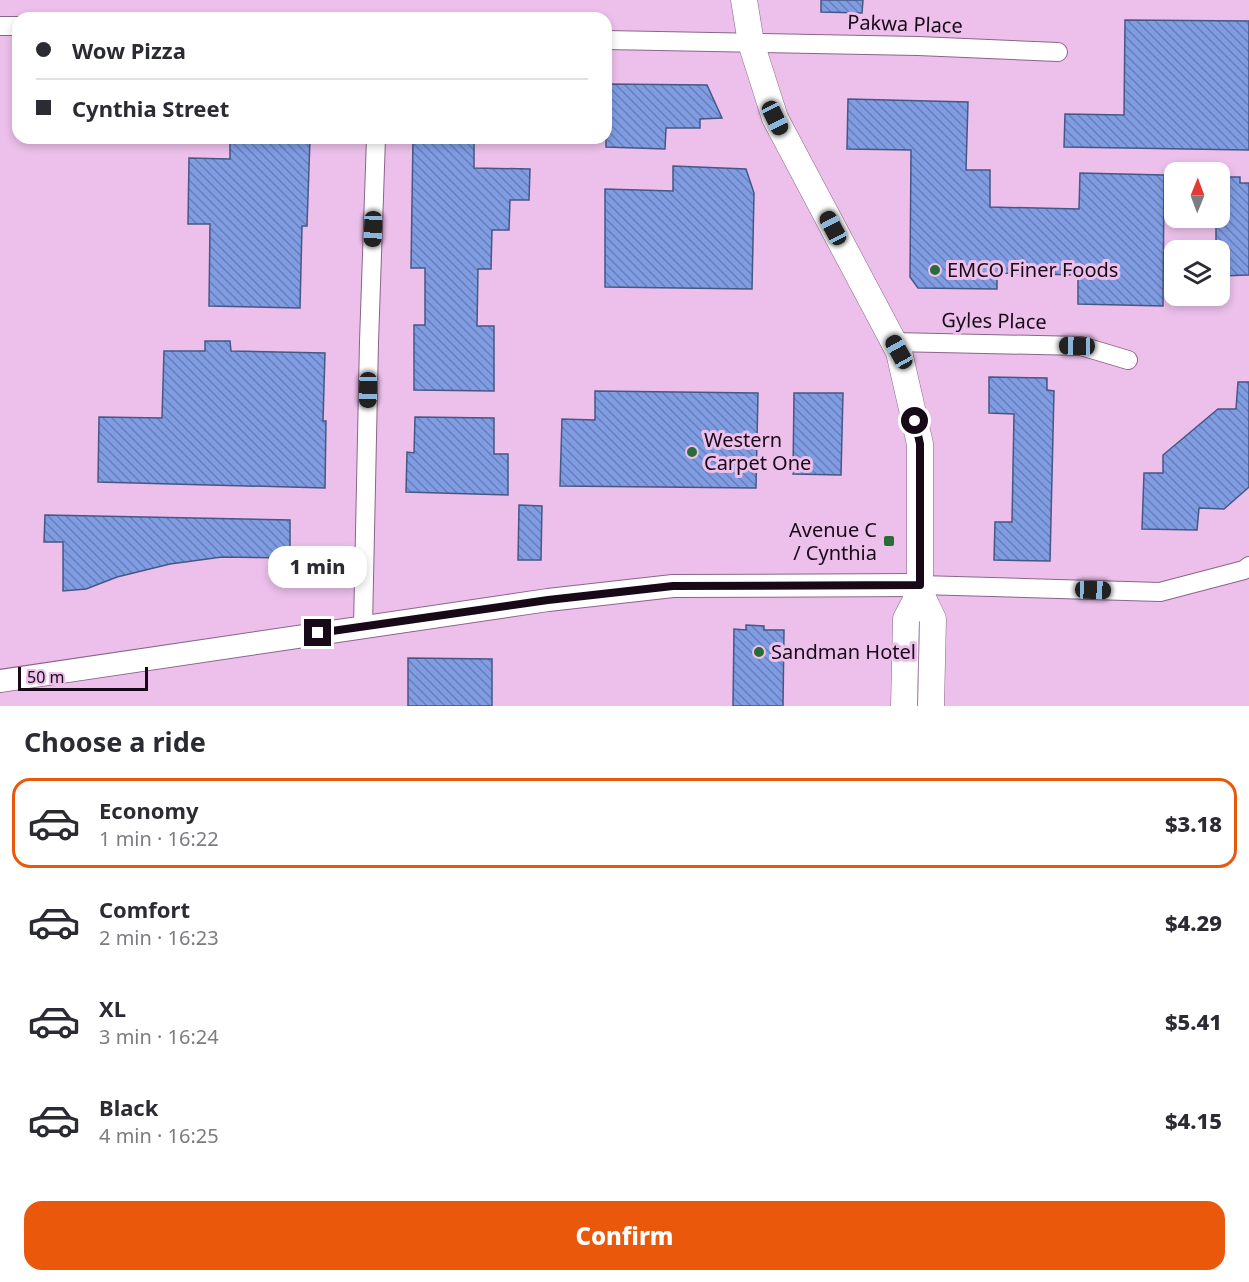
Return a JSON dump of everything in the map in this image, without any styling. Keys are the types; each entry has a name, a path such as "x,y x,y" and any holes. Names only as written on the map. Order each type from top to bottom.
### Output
{"main road":[{"path":"744,0 751,43 779,127 899,352 920,444 920,589 933,619 932,706"},
{"path":"904,706 906,619 920,589"}],"street":[{"name":"Pakwa Place","path":"612,40 918,46 1058,52"},
{"path":"363,627 376,144"},
{"name":"Gyles Place","path":"893,342 1081,346 1128,360"},
{"path":"0,681 548,600 673,586 1160,592 1245,570 1249,566"}],"building":[{"path":"821,0 863,0 862,13 821,12"},
{"path":"1125,20 1249,21 1249,150 1064,147 1065,114 1124,115"},
{"path":"612,84 707,85 722,118 700,119 700,128 666,128 665,149 606,147 606,144 612,144"},
{"path":"848,99 968,102 966,170 990,170 990,207 1079,209 1080,173 1164,175 1163,306 1078,304 1078,275 997,273 997,289 918,288 910,277 911,150 847,149"},
{"path":"230,144 310,144 307,226 302,226 300,308 209,306 210,224 188,224 189,158 230,159"},
{"path":"413,144 474,144 474,168 530,169 529,200 510,200 509,230 492,230 491,269 478,269 477,326 494,326 494,391 414,390 414,325 425,325 425,268 411,268"},
{"path":"673,166 746,169 754,193 752,289 605,287 605,189 673,191"},
{"path":"1230,177 1240,177 1240,183 1249,183 1249,275 1230,276 1230,240 1216,240 1216,228 1230,228"},
{"path":"205,341 230,341 231,351 325,353 323,421 326,421 325,488 98,482 99,417 162,418 164,351 205,351"},
{"path":"989,377 1047,378 1047,390 1054,391 1050,561 994,560 995,522 1012,522 1014,414 989,413"},
{"path":"1238,382 1249,382 1249,487 1224,509 1199,508 1197,530 1142,529 1144,473 1163,473 1163,455 1218,409 1236,409"},
{"path":"595,391 758,393 756,488 560,486 562,419 595,420"},
{"path":"794,393 843,393 841,475 793,474"},
{"path":"415,417 494,418 494,454 508,454 508,495 406,492 407,452 414,453"},
{"path":"519,505 542,506 541,560 518,560"},
{"path":"45,515 290,520 290,558 222,557 170,564 117,577 86,589 63,591 63,542 44,542"},
{"name":"Sandman Hotel","path":"746,625 764,626 764,630 784,630 783,706 733,706 734,629 746,630"},
{"path":"408,658 492,659 492,706 408,706"}],"place":[{"name":"EMCO Finer Foods","path":"935,270"},
{"name":"Western Carpet One","path":"692,452"},
{"name":"Avenue C / Cynthia","path":"889,541"},
{"name":"Sandman Hotel","path":"759,652"}],"route":[{"path":"318,633 548,600 673,586 920,585 920,444 915,421"}]}
